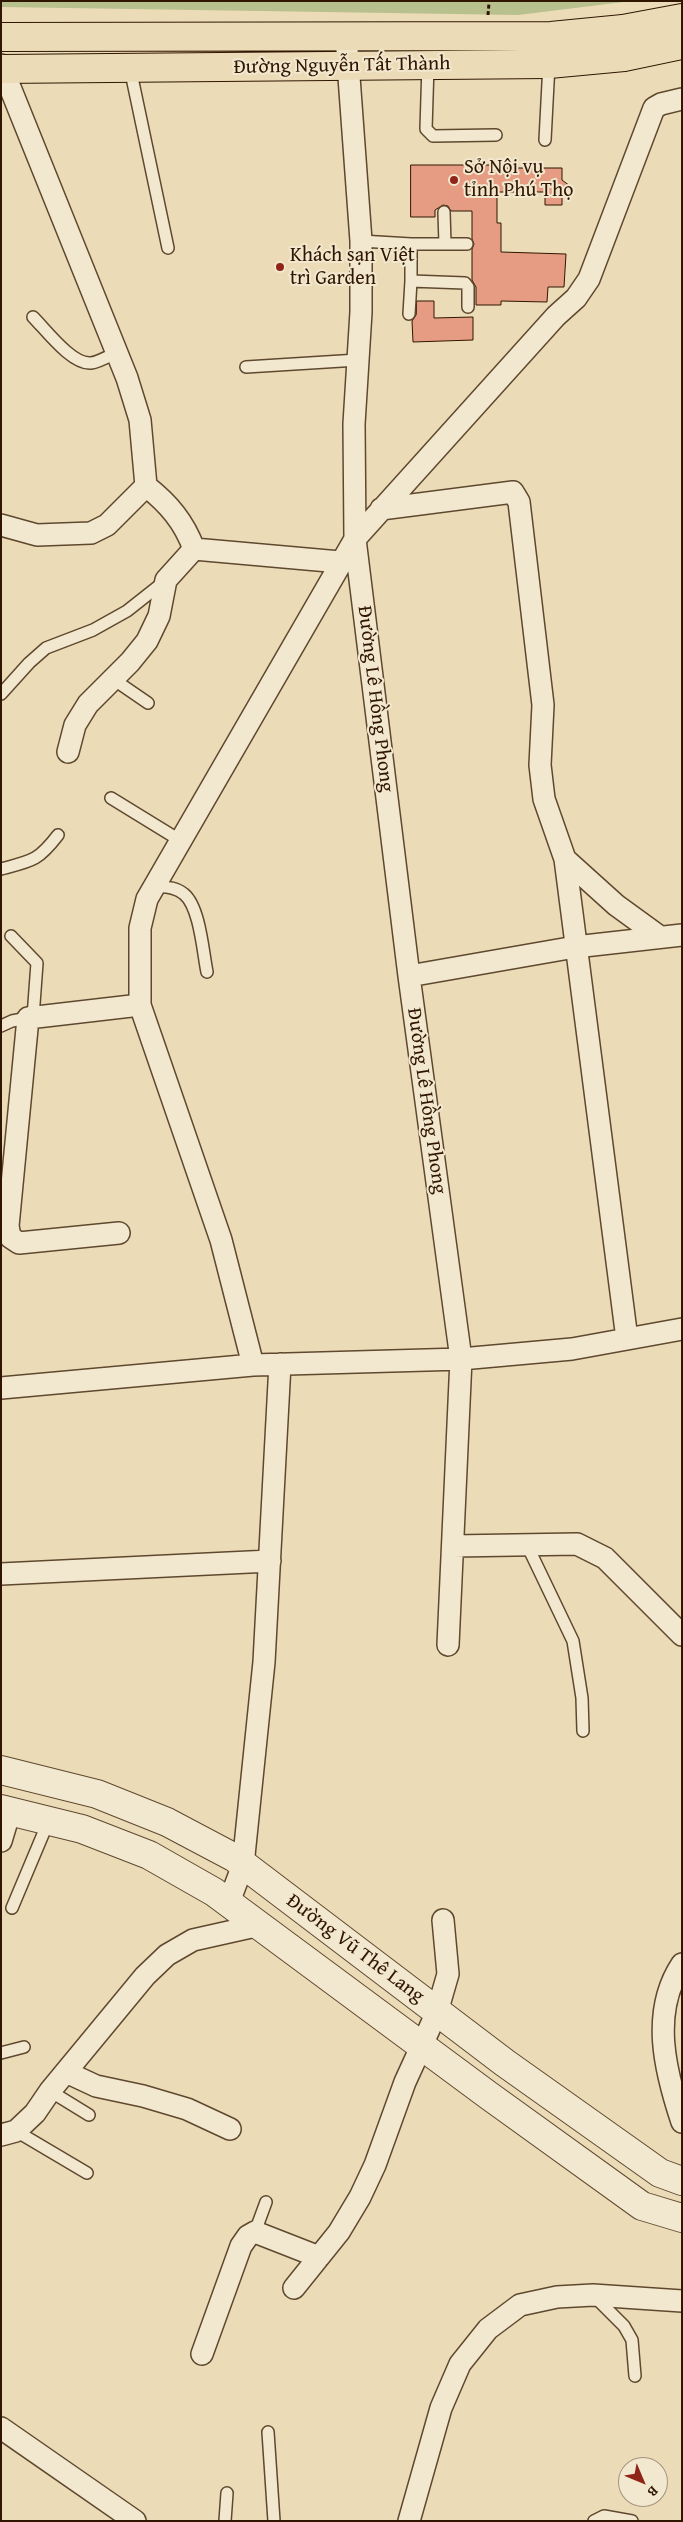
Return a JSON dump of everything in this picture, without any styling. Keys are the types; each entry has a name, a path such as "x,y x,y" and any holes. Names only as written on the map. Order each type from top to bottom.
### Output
{"main road":[{"name":"Đường Nguyễn Tất Thành","path":"1,37 551,36 623,29 682,18"},
{"name":"Đường Nguyễn Tất Thành","path":"2,68 549,64 624,56 682,45"}],"street":[{"name":"Đường Lê Hồng Phong","path":"346,36 361,241 358,360 354,424 355,539 409,976 461,1359 448,1645"},
{"path":"2,68 117,352 140,420 146,486 173,510 187,529 194,549"},
{"path":"253,1365 221,1240 140,1005 140,928 147,899 355,539 556,316 576,298 589,279 654,108 661,104 682,99"},
{"path":"1,525 37,535 91,533 107,525 146,486"},
{"path":"381,509 513,492 519,502 543,705 544,735 540,765 544,799 565,859 626,1339"},
{"path":"194,549 340,562"},
{"path":"68,752 75,725 88,704 147,641 159,616 166,580 194,549"},
{"path":"565,859 616,905 660,937"},
{"path":"409,976 575,947 682,935"},
{"path":"119,1233 19,1243 10,1237 8,1226 30,1018 140,1005"},
{"path":"1,1388 253,1365 461,1359 572,1349 682,1329"},
{"path":"229,1902 244,1865 264,1662 280,1364"},
{"path":"453,1546 577,1544 605,1558 682,1634"},
{"path":"1,1574 270,1561"},
{"name":"Đường Vũ Thê Lang","path":"1,1770 96,1794 167,1822 244,1865 437,2012 590,2124 660,2173 682,2180"},
{"name":"Đường Vũ Thê Lang","path":"4,1824 49,1820 82,1829 149,1855 229,1902 422,2046 642,2206 682,2218"},
{"path":"294,2288 339,2232 360,2198 375,2165 405,2082 437,2012 448,1974 443,1920"},
{"path":"9,2133 35,2113 50,2091 145,1976 167,1954 193,1940 260,1925"},
{"path":"682,1964 665,2001 662,2035 682,2122"},
{"path":"66,2072 96,2086 143,2096 186,2109 230,2129"},
{"path":"568,2152 590,2124"},
{"path":"202,2354 240,2246 248,2236 255,2232 319,2257"},
{"path":"409,2521 441,2408 460,2364 488,2328 520,2305 557,2297 593,2295 682,2301"},
{"path":"1,2428 135,2521"}],"lane":[{"path":"545,140 549,64"},
{"path":"428,65 426,129 433,136 496,135"},
{"path":"130,68 168,248"},
{"path":"444,212 445,244"},
{"path":"361,241 411,244 467,244"},
{"path":"409,314 411,244"},
{"path":"411,281 465,283 468,286 468,307"},
{"path":"33,317 72,357 83,362 92,363 117,352"},
{"path":"246,367 358,360"},
{"path":"1,694 29,663 46,648 93,630 127,611 166,580"},
{"path":"113,679 148,704"},
{"path":"111,798 181,841"},
{"path":"1,870 26,863 43,854 58,835"},
{"path":"155,886 176,889 186,895 194,909 207,972"},
{"path":"1,1026 12,1020 30,1018 37,963 11,936"},
{"path":"527,1545 573,1641 582,1698 583,1731"},
{"path":"12,1908 49,1820"},
{"path":"1,2053 24,2047"},
{"path":"50,2091 90,2115"},
{"path":"9,2133 87,2174"},
{"path":"255,2232 266,2202"},
{"path":"593,2295 624,2326 632,2340 635,2376"},
{"path":"268,2432 274,2521"},
{"path":"225,2521 227,2493"},
{"path":"594,2521 604,2516 632,2521"}],"green space":[{"path":"1,1 632,1 518,15 1,7"}],"building":[{"path":"411,165 498,165 498,168 562,168 562,180 570,186 562,198 562,205 545,205 545,192 497,192 497,223 501,223 501,252 566,254 564,287 548,287 547,302 501,301 501,305 476,305 476,287 472,280 472,249 474,244 472,239 472,211 451,211 448,206 443,205 435,210 435,217 411,217"},
{"path":"417,301 434,301 434,318 473,317 473,340 413,342 412,321 416,315"}],"place":[{"name":"Sở Nội vụ tỉnh Phú Thọ","path":"454,180"},
{"name":"Khách sạn Việt trì Garden","path":"280,267"}]}
